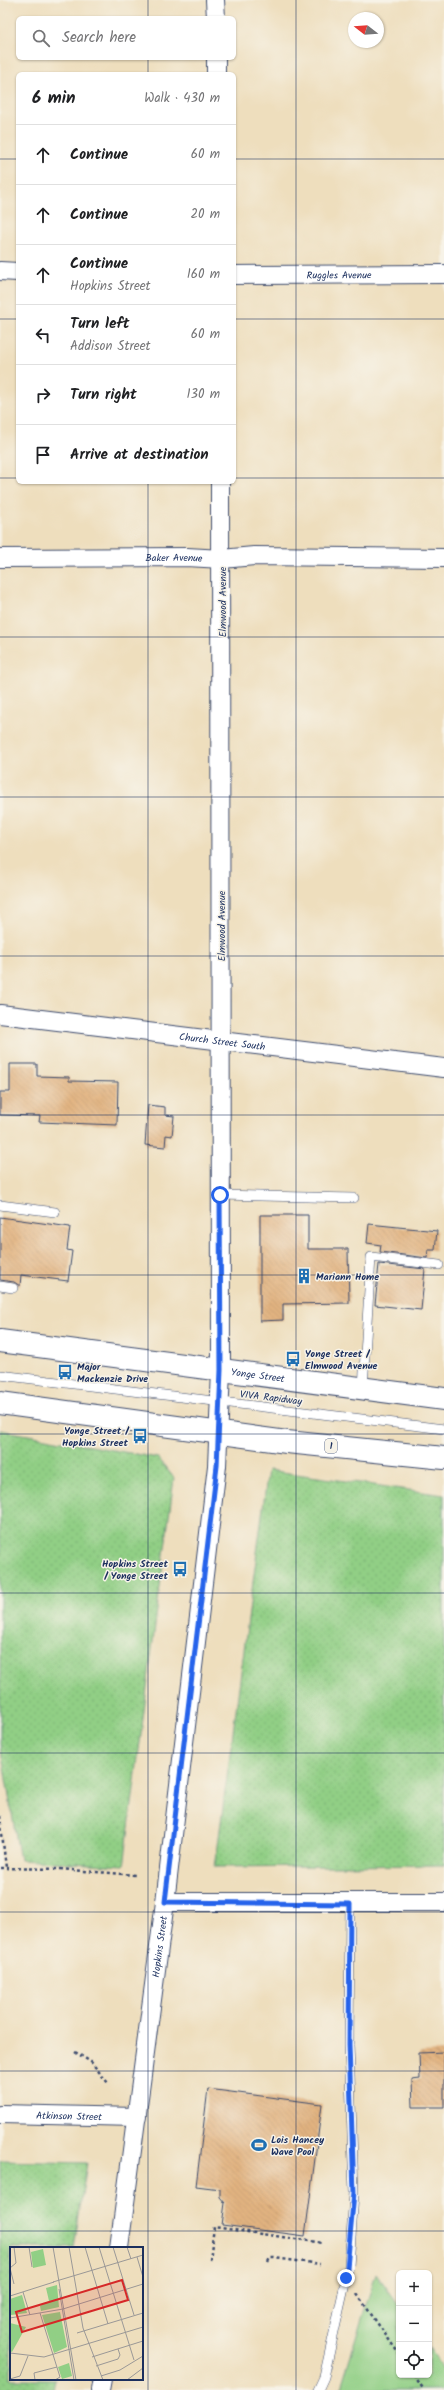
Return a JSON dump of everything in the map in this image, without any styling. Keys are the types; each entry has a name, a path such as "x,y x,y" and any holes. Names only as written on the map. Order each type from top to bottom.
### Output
{"main road":[{"name":"Yonge Street","path":"0,1341 444,1399"},
{"name":"1","path":"0,1403 218,1431 287,1442 444,1458"}],"street":[{"path":"216,0 216,16"},
{"path":"216,60 216,72"},
{"path":"0,271 16,272"},
{"name":"Ruggles Avenue","path":"236,276 444,274"},
{"name":"Elmwood Avenue","path":"220,484 222,559 220,1402"},
{"name":"Baker Avenue","path":"0,558 187,557 222,559 254,556 444,558"},
{"name":"Church Street South","path":"0,1014 444,1068"},
{"name":"Hopkins Street","path":"120,2247 165,1902 217,1466 220,1402"},
{"path":"165,1902 350,1904 444,1902"},
{"name":"Atkinson Street","path":"0,2114 137,2117"},
{"path":"100,2390 102,2380"}],"lane":[{"path":"220,1195 354,1198"},
{"path":"0,1205 55,1212"},
{"path":"363,1388 371,1257 439,1265"},
{"path":"0,1286 13,1288"},
{"name":"VIVA Rapidway","path":"0,1376 444,1430"},
{"path":"318,2390 324,2377 349,2266 354,2193 349,2045 350,1904"}],"path":[{"path":"0,1816 6,1868"},
{"path":"0,1868 59,1869 136,1875"},
{"path":"75,2052 91,2062 108,2083"},
{"path":"210,2260 214,2228 323,2243"},
{"path":"268,2262 270,2258 274,2258 320,2264"},
{"path":"357,2294 396,2350"},
{"path":"416,2378 424,2390"}],"green space":[{"path":"0,1430 158,1458 174,1478 124,1866 20,1860 0,1745"},
{"path":"268,1470 444,1495 444,1865 215,1867"},
{"path":"0,2161 87,2163 74,2247 10,2247 10,2380 55,2380 53,2390 0,2390"},
{"path":"376,2273 396,2301 396,2378 432,2378 432,2352 444,2369 444,2390 340,2390"}],"building":[{"path":"10,1064 37,1064 37,1076 69,1077 69,1081 118,1082 117,1125 39,1122 40,1116 0,1115 0,1092 10,1092"},
{"path":"148,1105 165,1107 165,1115 174,1116 172,1136 166,1135 165,1147 145,1145"},
{"name":"Mariann Home","path":"260,1215 308,1215 308,1249 348,1249 349,1303 283,1304 283,1320 260,1321"},
{"path":"0,1217 70,1227 67,1250 72,1251 68,1281 21,1275 20,1286 14,1282 0,1280"},
{"path":"369,1224 437,1231 435,1250 428,1250 427,1258 380,1252 381,1245 367,1243"},
{"path":"379,1264 425,1269 421,1310 375,1305"},
{"path":"444,2052 444,2107 413,2107 412,2080 420,2079 419,2053"},
{"name":"Lois Hancey Wave Pool","path":"208,2089 322,2104 305,2236 222,2225 225,2203 220,2197 220,2189 196,2186"}],"place":[{"name":"Mariann Home","path":"304,1276"},
{"name":"Yonge Street / Elmwood Avenue","path":"293,1359"},
{"name":"Major Mackenzie Drive","path":"65,1372"},
{"name":"Yonge Street / Hopkins Street","path":"140,1436"},
{"name":"Hopkins Street / Yonge Street","path":"180,1569"},
{"name":"Lois Hancey Wave Pool","path":"259,2145"}],"route":[{"path":"220,1195 221,1370 217,1466 165,1902 350,1904 349,2045 354,2193 349,2266 346,2278"}]}
